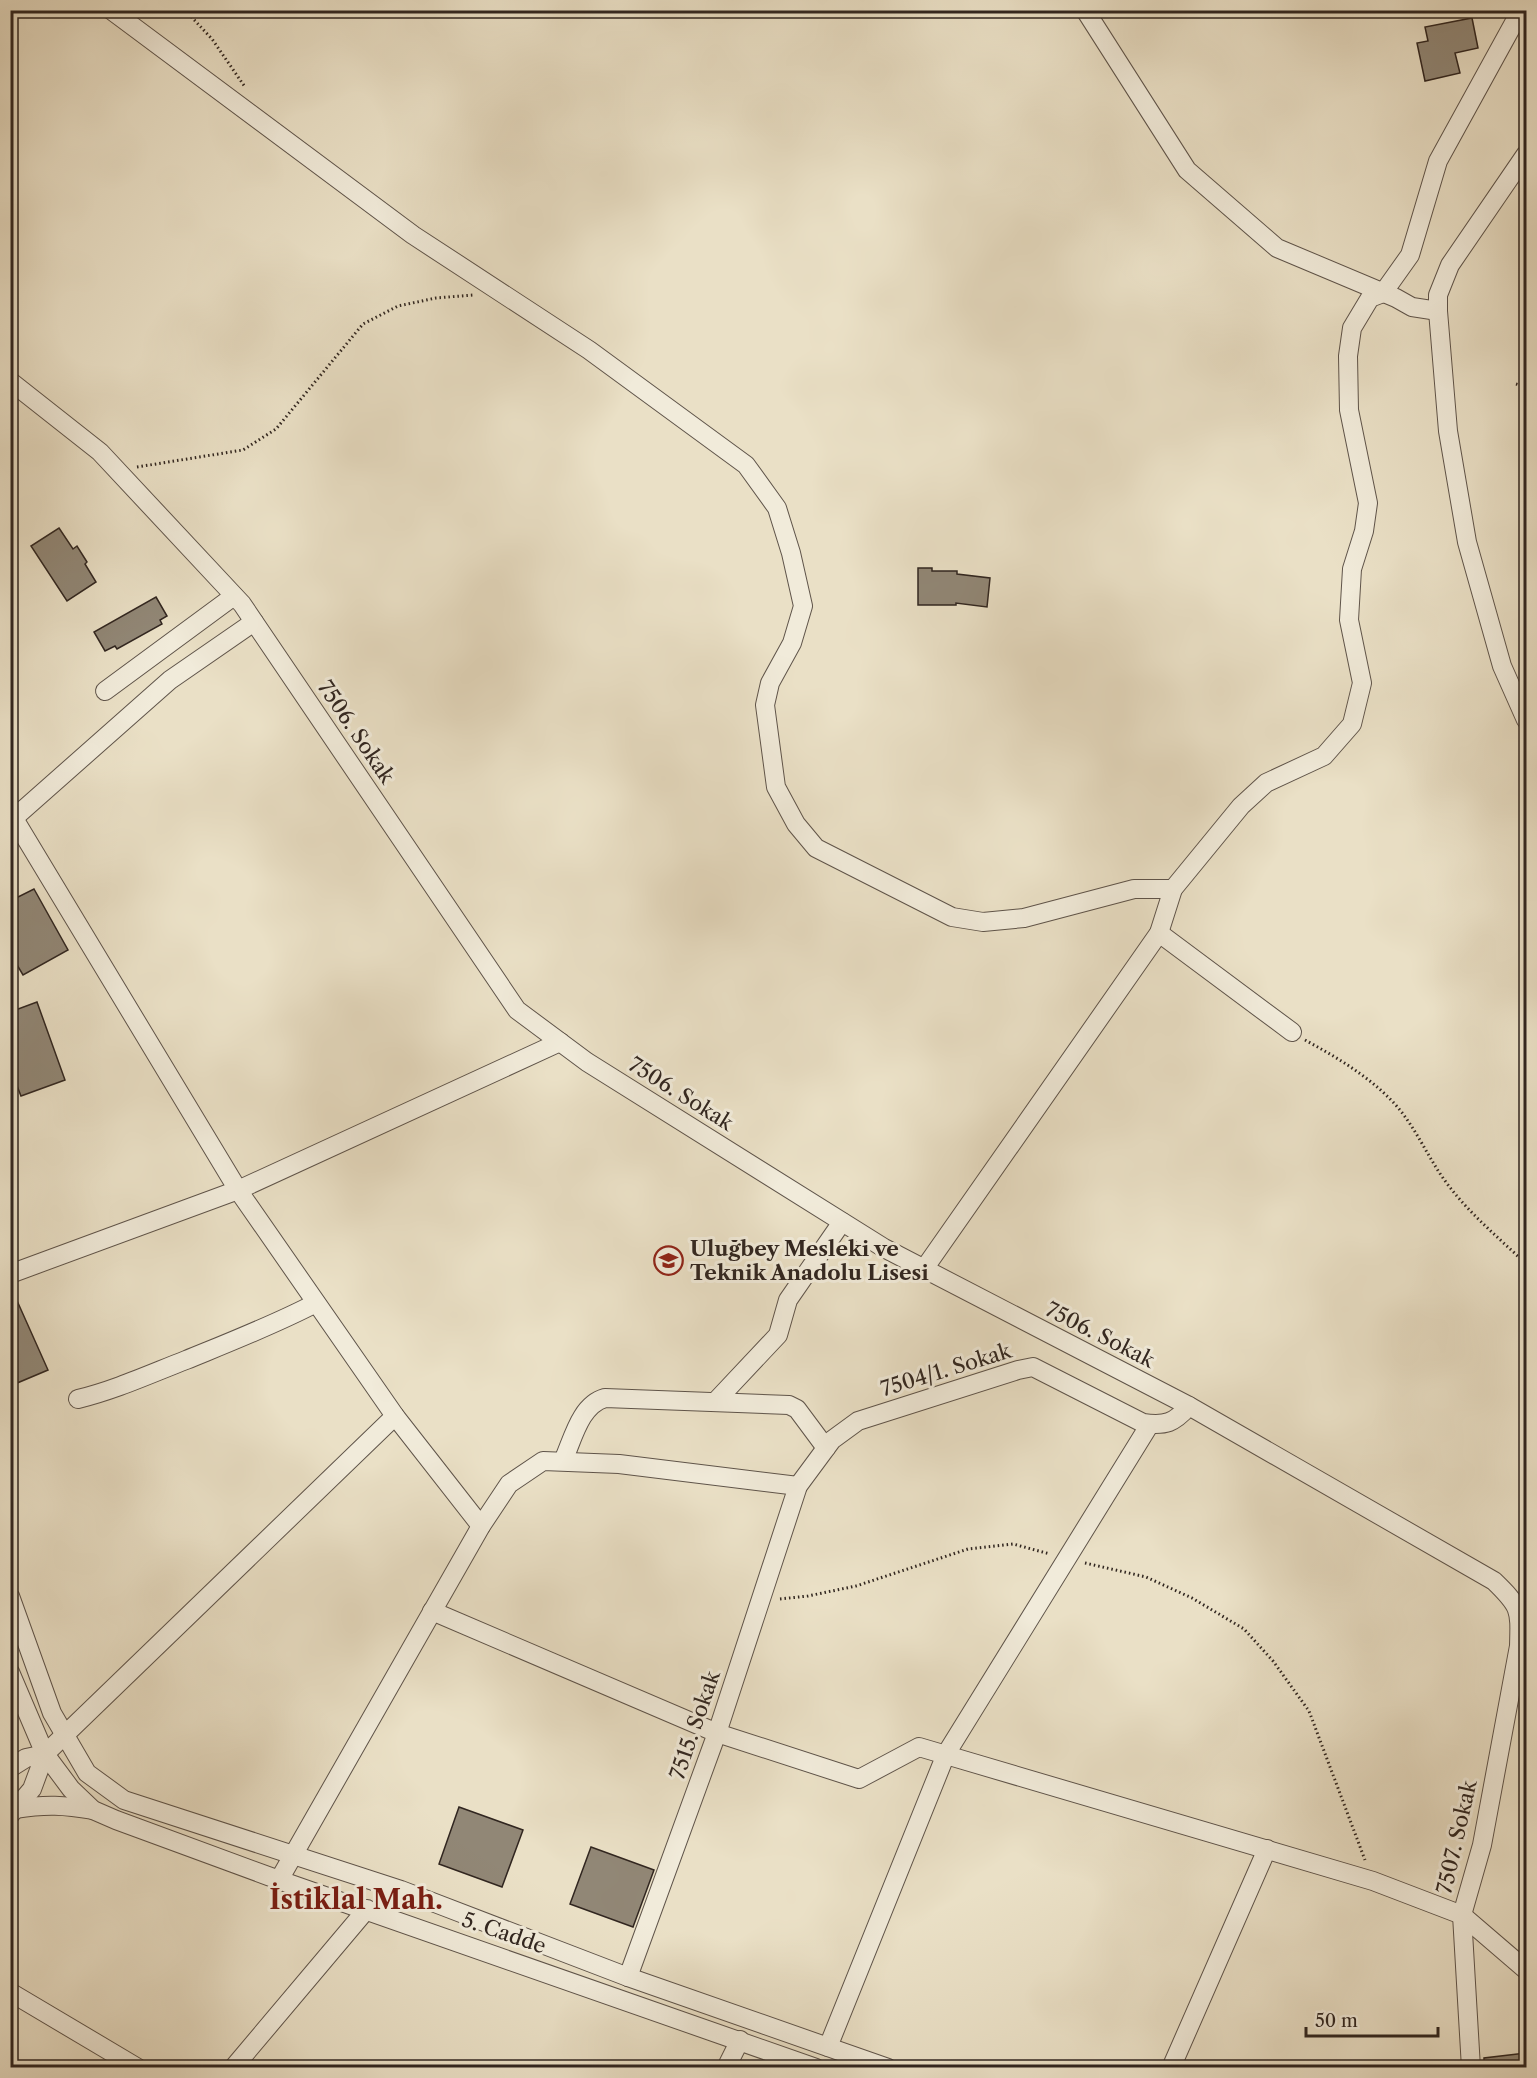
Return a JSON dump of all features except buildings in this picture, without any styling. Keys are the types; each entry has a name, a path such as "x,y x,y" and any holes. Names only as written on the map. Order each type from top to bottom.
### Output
{"street":[{"path":"111,10 413,236 589,350 746,465 777,508 791,553 803,606 792,644 770,682 765,705 776,787 796,824 816,848 952,916 983,922 1024,918 1134,889 1173,889"},
{"path":"1085,10 1187,170 1277,248 1412,307 1437,311"},
{"path":"1389,296 1410,255 1438,162 1521,10"},
{"path":"1527,154 1450,265 1438,295 1437,311 1448,431 1467,542 1502,666 1527,720"},
{"path":"924,1269 1159,933 1173,889 1241,806 1266,783 1324,756 1352,724 1362,683 1349,620 1352,569 1364,531 1368,503 1349,410 1348,356 1352,328 1370,298 1389,296"},
{"name":"7506. Sokak","path":"10,381 100,452 234,596 254,622 517,1010 587,1062 884,1248 1189,1406 1494,1581 1514,1600 1520,1619"},
{"path":"105,691 234,596"},
{"path":"254,622 170,680 12,815 238,1190 394,1416 481,1526"},
{"path":"1159,933 1292,1032"},
{"path":"10,1274 238,1190 560,1042"},
{"path":"715,1402 778,1335 788,1300 842,1222"},
{"path":"78,1399 106,1392 169,1367 279,1322 316,1303"},
{"name":"7504/1. Sokak","path":"798,1486 832,1440 858,1421 1033,1367 1143,1423 1150,1424"},
{"path":"563,1461 588,1408 598,1400 605,1398 789,1405 797,1409 826,1448"},
{"path":"828,2047 946,1754 1150,1424 1160,1425 1177,1419 1189,1406"},
{"path":"13,1812 32,1789 45,1754 394,1416"},
{"path":"279,1880 481,1526 509,1484 543,1461 563,1461 619,1464 798,1486"},
{"name":"7515. Sokak","path":"628,1977 717,1732 798,1486"},
{"path":"10,1596 52,1713 87,1773 124,1800 401,1890 628,1977 888,2067"},
{"path":"432,1611 717,1732 859,1779 919,1747 1373,1881 1462,1914 1527,1970"},
{"name":"7507. Sokak","path":"1470,2067 1462,1914 1482,1845 1519,1646 1520,1619"},
{"name":"5. Cadde","path":"10,1672 45,1754 71,1789 93,1810 279,1880 816,2067"},
{"path":"10,1768 26,1758 45,1754"},
{"path":"13,1812 39,1805 60,1805 93,1810"},
{"path":"1171,2067 1267,1849"},
{"path":"233,2067 367,1909"},
{"path":"10,1992 138,2067"},
{"path":"726,2067 740,2040"}],"path":[{"path":"185,10 212,39 245,87"},
{"path":"117,471 243,450 276,429 363,324 398,306 436,298 501,293"},
{"path":"1516,384 1527,387"},
{"path":"1292,1032 1352,1066 1391,1100 1412,1124 1442,1177 1465,1205 1527,1264"},
{"path":"760,1601 808,1596 856,1586 968,1548 1013,1544 1146,1577 1192,1598 1244,1629 1273,1661 1309,1711 1373,1881"}],"place":[{"name":"Uluğbey Mesleki ve Teknik Anadolu Lisesi","path":"669,1261"}],"district":[{"name":"İstiklal Mah.","path":"356,1900"}]}
